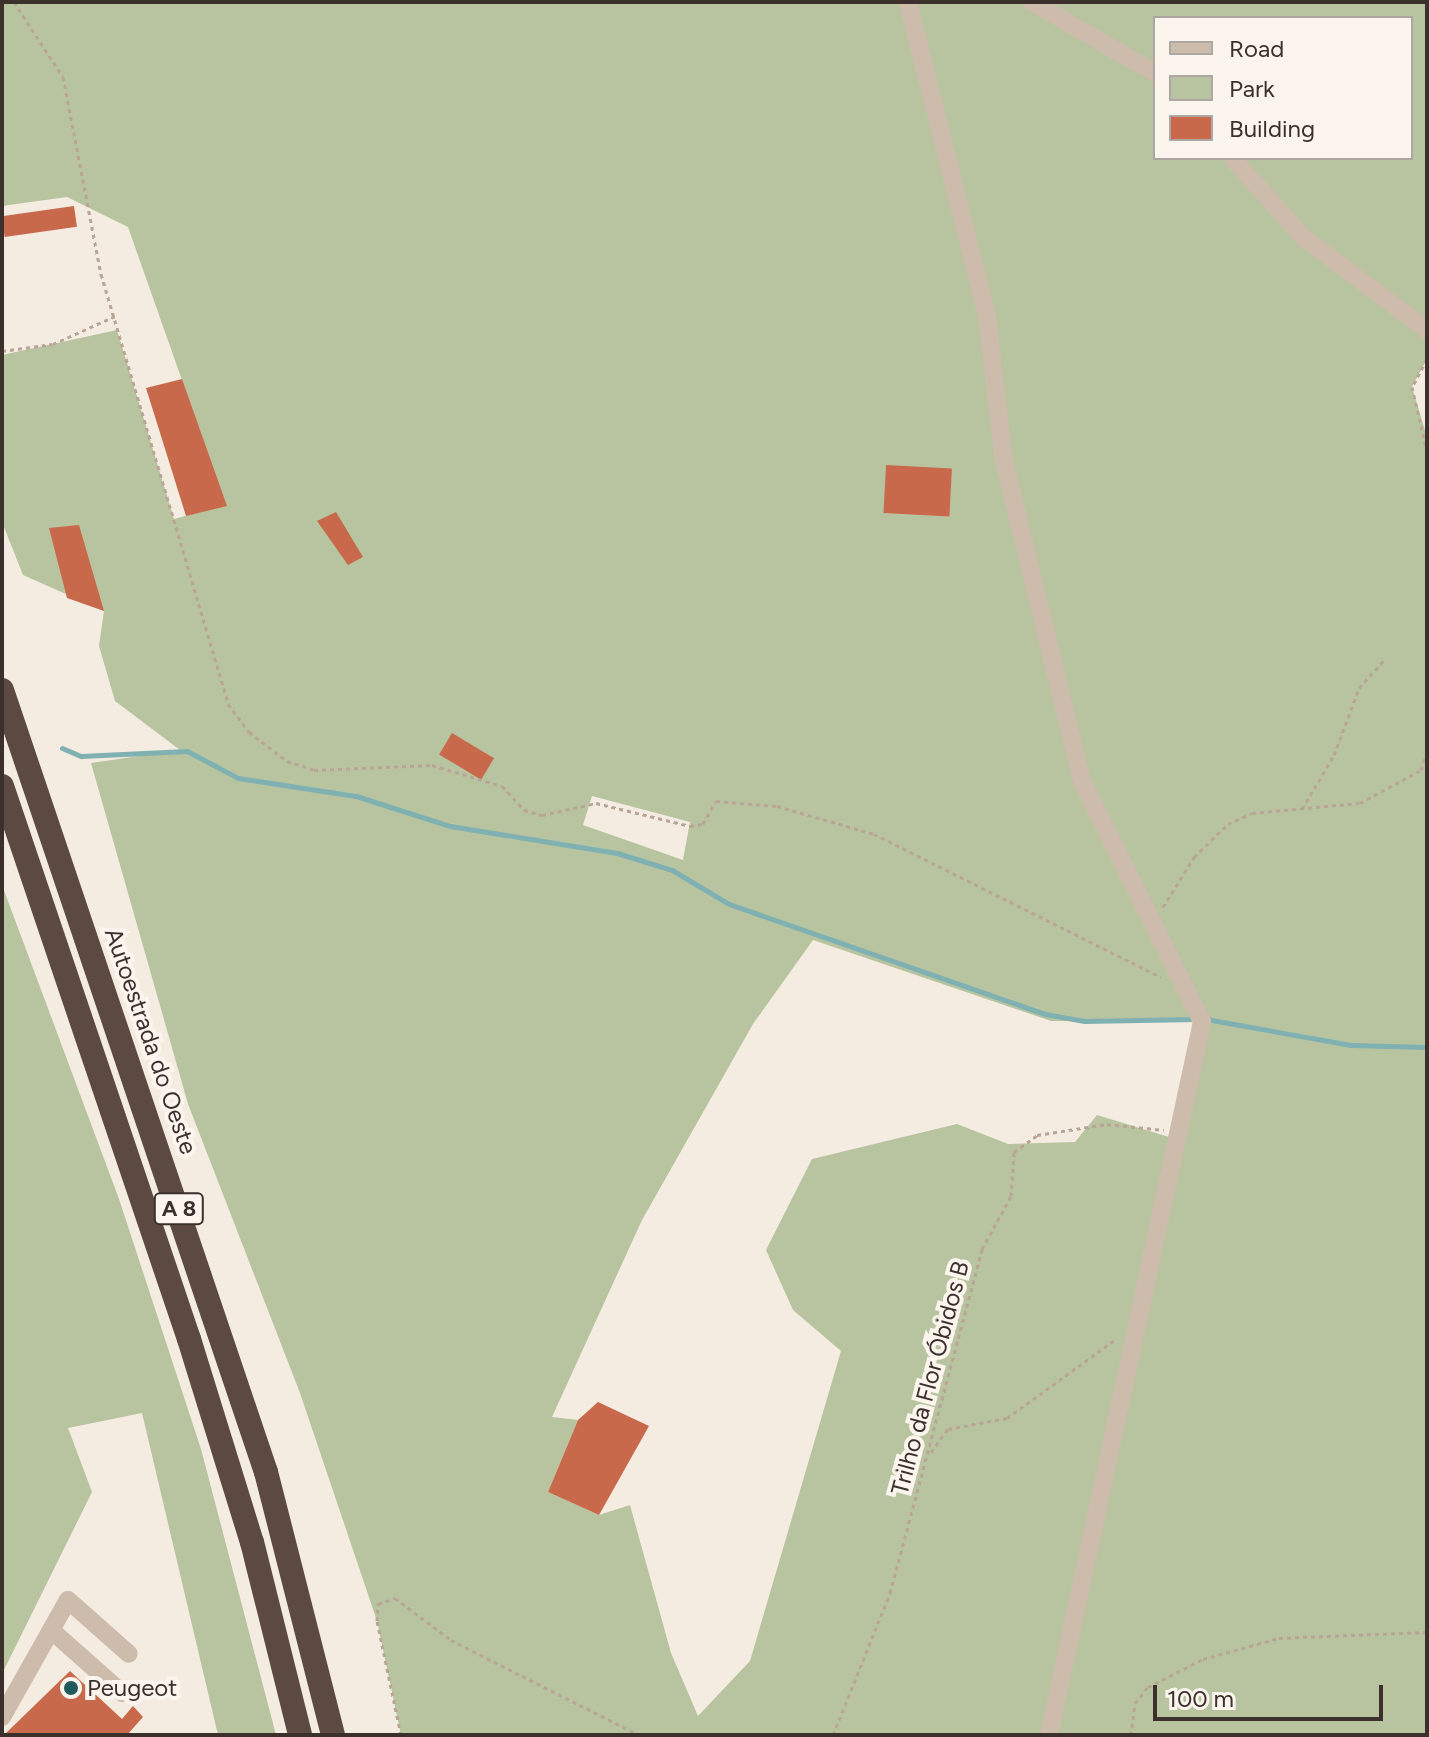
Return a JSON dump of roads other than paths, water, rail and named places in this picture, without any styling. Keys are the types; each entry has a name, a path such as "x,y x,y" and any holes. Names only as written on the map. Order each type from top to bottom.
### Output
{"highway":[{"name":"Autoestrada do Oeste","path":"2,690 227,1349 333,1735"},
{"name":"A 8","path":"2,786 189,1339 252,1542 300,1735"}],"street":[{"path":"908,2 987,317 1004,461 1082,781 1193,997 1202,1022 1184,1131 1049,1735"},
{"path":"1032,2 1153,72"},
{"path":"1234,160 1303,237 1427,330"},
{"path":"2,1717 68,1600 129,1654"},
{"path":"51,1630 122,1693"}],"waterway":[{"path":"62,748 81,756 187,751 238,778 356,796 450,826 617,853 672,870 729,904 1045,1014 1084,1021 1196,1019"},
{"path":"1206,1019 1351,1045 1427,1047"}],"place":[{"name":"Peugeot","path":"71,1688"}]}
